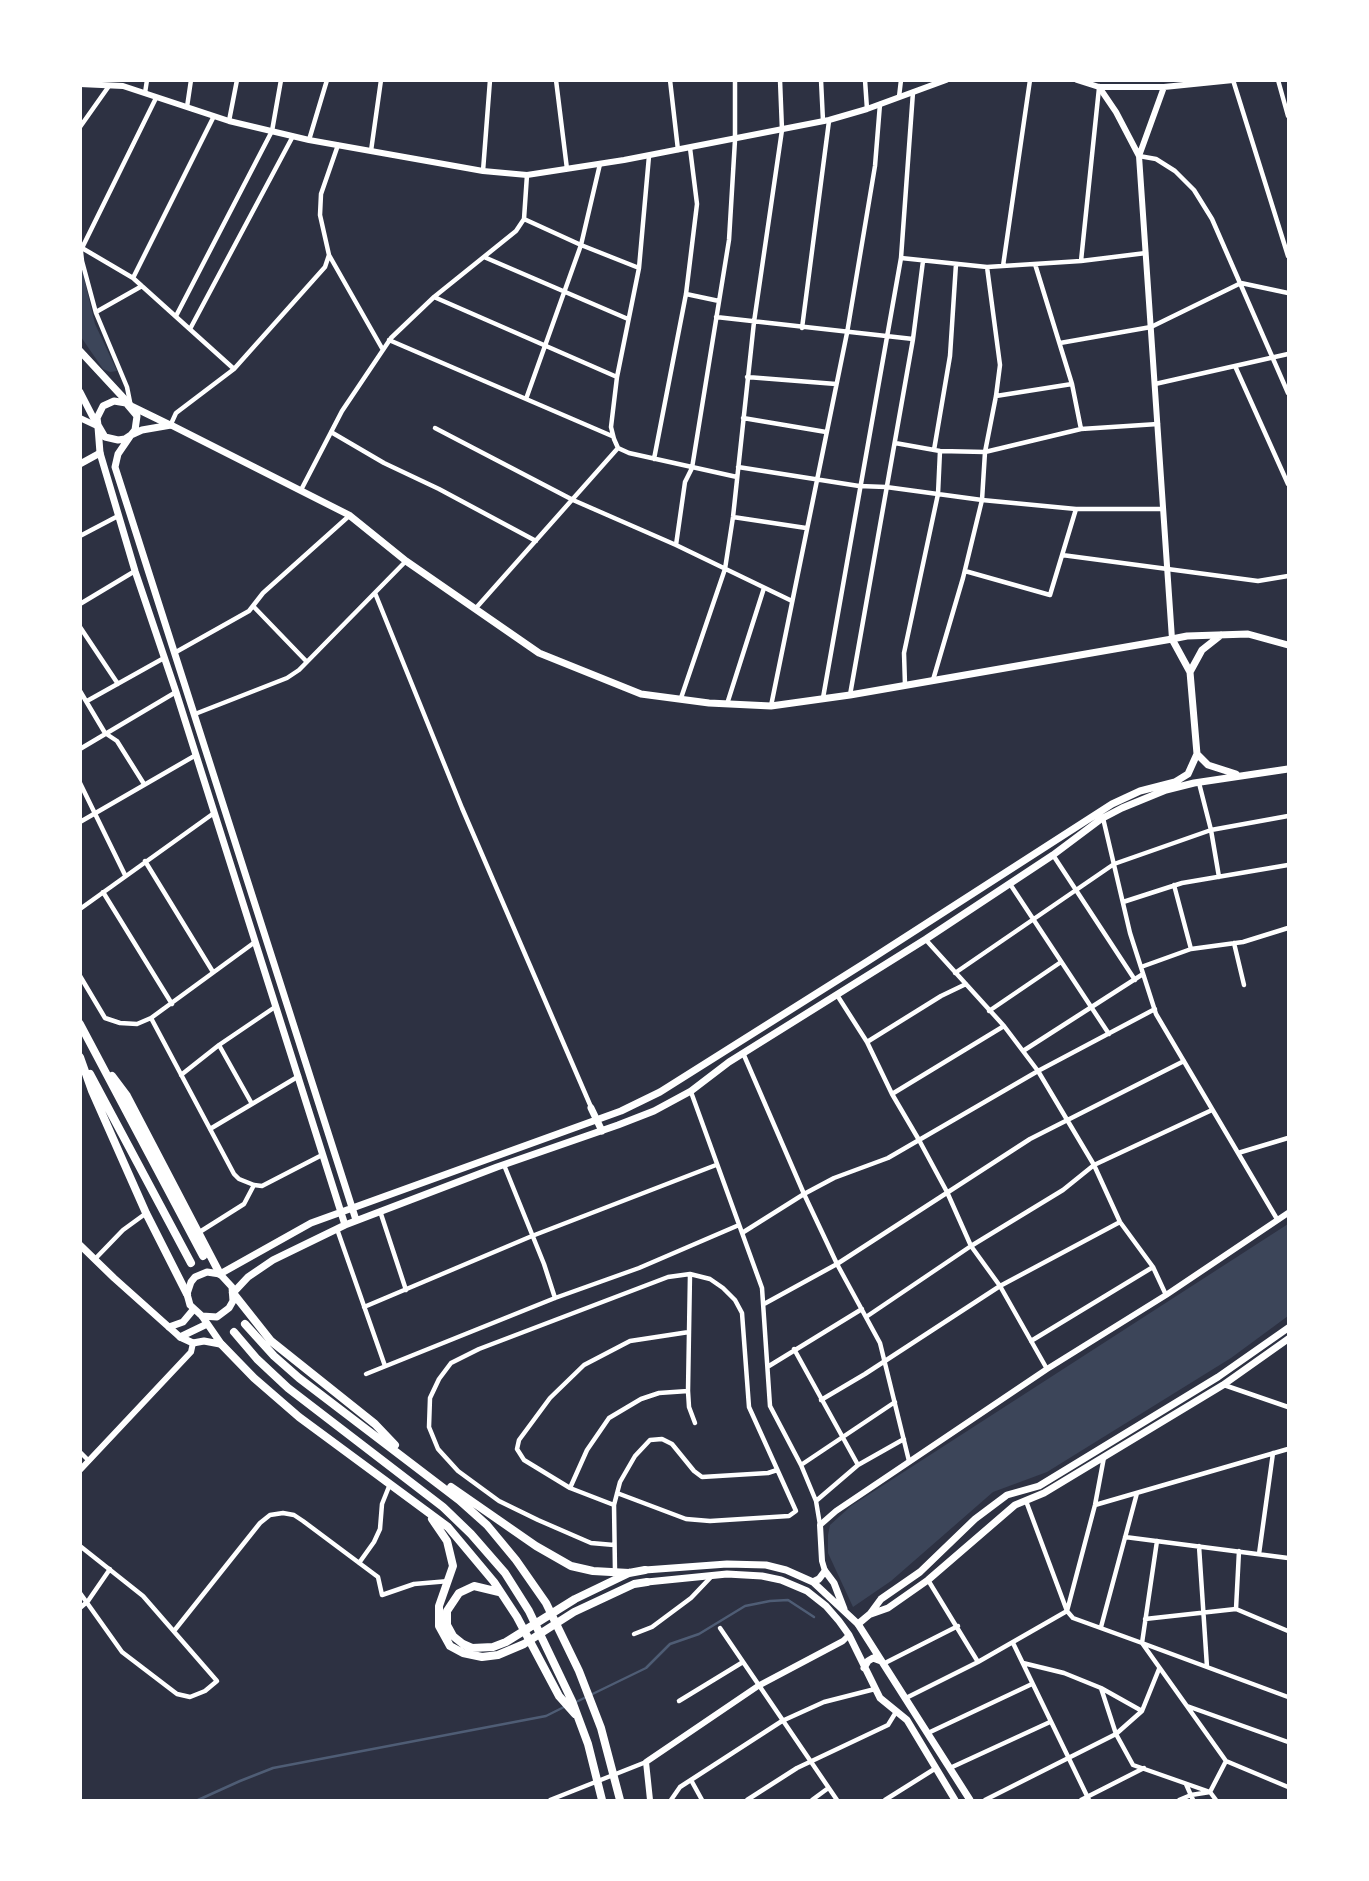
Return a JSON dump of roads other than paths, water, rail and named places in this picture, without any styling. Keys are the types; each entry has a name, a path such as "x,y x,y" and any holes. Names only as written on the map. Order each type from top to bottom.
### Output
{"highway":[{"path":"80,1024 203,1256"},
{"path":"80,1056 92,1091 146,1213 187,1294"},
{"path":"80,1056 191,1263"},
{"path":"101,1063 127,1096 220,1274"},
{"path":"233,1293 271,1341 375,1424 409,1460"},
{"path":"245,1324 274,1356 299,1378 439,1482 487,1525 516,1560 546,1603 591,1699 620,1801"},
{"path":"234,1332 257,1359 288,1388 431,1497 489,1554 513,1584 559,1671 579,1720 602,1801"},
{"path":"222,1345 254,1378 299,1417 448,1527 502,1594 559,1696 579,1720"},
{"path":"439,1482 466,1496 536,1546 571,1566 593,1571 629,1573 645,1570"},
{"path":"426,1511 447,1541 452,1554 453,1566 439,1606 439,1626 450,1646 463,1653 482,1657 498,1655 524,1644 573,1612 635,1584 647,1582"},
{"path":"502,1594 474,1586 459,1594 447,1611 447,1625 453,1636 472,1648 494,1647 506,1643 575,1599 629,1573"}],"main road":[{"path":"80,351 131,406 136,416 137,423 118,454 115,467 356,1220"},
{"path":"80,391 98,427 105,437 111,440 125,439 152,427 171,425"},
{"path":"341,1227 341,1211 299,1076 135,571 100,453 99,412 108,402 120,401 131,406 349,515 406,561 539,653 641,694 771,706 850,695 1187,636 1264,636 1289,645"},
{"path":"80,464 100,453"},
{"path":"1190,672 1202,650 1221,634"},
{"path":"220,1274 312,1223 587,1124 621,1111 660,1091 869,961 1112,804 1140,791 1175,782 1188,774 1197,754 1190,672 1172,639"},
{"path":"1197,754 1208,765 1244,775"},
{"path":"180,1336 206,1325 229,1308 233,1293 248,1277 273,1260 341,1227 654,1111 691,1091 743,1053 1010,884 1103,818 1140,799 1199,783 1289,769"},
{"path":"214,813 224,808"},
{"path":"270,986 280,983"},
{"path":"591,1108 602,1130"},
{"path":"587,1124 591,1108"},
{"path":"80,1245 180,1336 193,1343 211,1341 222,1345"},
{"path":"222,1345 202,1317 193,1310 187,1294 188,1288 195,1277 207,1272 220,1274 229,1282 233,1293"},
{"path":"169,1327 183,1322 193,1310"},
{"path":"202,1317 217,1317"},
{"path":"849,1635 881,1599 920,1572 975,1520 1007,1495 1039,1486 1218,1377 1289,1328"},
{"path":"870,1614 888,1608 929,1580 1014,1505 1044,1493 1223,1385 1289,1339"},
{"path":"1218,1377 1223,1385"},
{"path":"1021,1489 1025,1500"},
{"path":"645,1570 766,1564 813,1582 858,1623 970,1801"},
{"path":"813,1582 825,1571 834,1583 845,1609"},
{"path":"647,1582 712,1576 762,1576 781,1580 807,1591 826,1606 849,1635 875,1689 888,1706 906,1720 955,1801"},
{"path":"864,1668 867,1661 873,1658 885,1663"},
{"path":"896,1712 906,1698"},
{"path":"936,1769 950,1768"}],"street":[{"path":"145,94 147,80"},
{"path":"187,108 191,80"},
{"path":"229,121 237,80"},
{"path":"176,316 272,131 281,80"},
{"path":"309,140 327,80"},
{"path":"371,151 382,80"},
{"path":"483,170 490,80"},
{"path":"556,80 567,169"},
{"path":"670,80 678,150"},
{"path":"676,545 685,482 692,468 729,240 735,140 735,80"},
{"path":"680,699 725,569 754,322 782,130 780,80"},
{"path":"802,328 826,121 821,80"},
{"path":"864,80 867,109"},
{"path":"899,97 901,80"},
{"path":"80,84 122,86 229,121 309,140 527,175 649,156 826,121 946,80"},
{"path":"1003,266 1030,80"},
{"path":"1077,80 1099,87 1233,80 1289,256"},
{"path":"1278,80 1289,116"},
{"path":"1164,84 1139,156 1172,639"},
{"path":"80,127 109,86"},
{"path":"1099,87 1116,112 1139,156"},
{"path":"1081,261 1099,87"},
{"path":"823,698 901,258 914,92"},
{"path":"131,406 127,387 96,312 82,261 81,245 156,98"},
{"path":"771,706 846,333 875,166 880,104"},
{"path":"132,278 214,116"},
{"path":"190,329 293,136"},
{"path":"338,145 321,194 320,215 329,255 383,350"},
{"path":"653,459 686,294 697,204 690,148"},
{"path":"618,449 611,427 617,377 639,268 649,156"},
{"path":"1139,156 1156,159 1175,171 1194,190 1212,219 1289,393"},
{"path":"526,399 581,245 600,164"},
{"path":"301,490 342,411 389,340 434,297 516,231 524,219 527,175"},
{"path":"524,219 639,268"},
{"path":"81,245 142,286 234,369"},
{"path":"901,258 987,267 1081,261 1146,253"},
{"path":"171,425 176,413 234,369 325,267 329,255"},
{"path":"484,257 628,319"},
{"path":"850,695 913,340 923,261"},
{"path":"905,685 904,653 938,494 937,450 950,356 956,264"},
{"path":"1035,264 1072,384 1081,429"},
{"path":"933,680 982,500 985,452 996,396 1000,365 987,267"},
{"path":"1060,343 1151,327 1241,283 1289,293"},
{"path":"96,312 142,286"},
{"path":"686,294 719,300"},
{"path":"434,297 617,377"},
{"path":"716,317 913,340"},
{"path":"389,340 613,437"},
{"path":"1155,384 1289,354"},
{"path":"1235,366 1289,484"},
{"path":"747,377 836,384"},
{"path":"996,396 1072,384"},
{"path":"80,418 98,427"},
{"path":"743,418 826,432"},
{"path":"895,443 937,450 985,452 1081,429 1157,424"},
{"path":"435,428 573,500 676,545 792,601"},
{"path":"331,432 384,463 536,541"},
{"path":"618,449 737,477"},
{"path":"476,608 618,449"},
{"path":"738,467 859,486 982,500 1076,509 1163,509"},
{"path":"965,570 1050,595 1076,509"},
{"path":"176,652 248,611 263,593 349,515"},
{"path":"80,536 118,516"},
{"path":"733,517 806,528"},
{"path":"1062,555 1258,581 1289,576"},
{"path":"195,714 287,678 307,662 406,561"},
{"path":"80,604 135,571"},
{"path":"727,704 764,588"},
{"path":"375,593 462,808 591,1108"},
{"path":"253,606 307,662"},
{"path":"80,627 118,684"},
{"path":"87,701 164,658"},
{"path":"80,691 105,733 117,741 144,785"},
{"path":"80,748 176,692"},
{"path":"80,822 196,755"},
{"path":"80,783 125,875"},
{"path":"1199,783 1219,877"},
{"path":"80,909 214,813"},
{"path":"955,973 1114,864 1211,831 1289,816"},
{"path":"1103,818 1123,902 1155,1009 1277,1220"},
{"path":"1053,855 1135,979"},
{"path":"145,861 213,972"},
{"path":"1123,902 1174,885 1289,865"},
{"path":"1010,884 1109,1034"},
{"path":"1174,885 1191,949"},
{"path":"103,892 172,1003"},
{"path":"1141,967 1191,949 1234,943 1289,928"},
{"path":"926,939 1004,1026 1038,1071 1094,1166 1120,1222 1153,1267 1166,1295"},
{"path":"80,976 105,1018 120,1023 137,1024 151,1018 255,942"},
{"path":"1234,943 1244,985"},
{"path":"989,1011 1060,962"},
{"path":"1023,1051 1143,974"},
{"path":"867,1042 941,996 966,984"},
{"path":"836,994 867,1042 892,1094 947,1192 971,1246 1000,1286 1047,1369"},
{"path":"181,1075 276,1006"},
{"path":"742,1233 804,1194 834,1178 888,1158 1038,1071 1155,1009"},
{"path":"151,1018 234,1174 254,1185 262,1186 323,1154"},
{"path":"892,1094 1004,1026"},
{"path":"219,1045 252,1104"},
{"path":"743,1053 837,1264 880,1343 909,1462"},
{"path":"764,1304 837,1264 947,1192 1067,1119 1184,1061"},
{"path":"210,1129 299,1076"},
{"path":"691,1091 762,1288 770,1406 801,1465 816,1502 825,1571"},
{"path":"866,1317 971,1246 1063,1190 1094,1166 1213,1110"},
{"path":"1238,1153 1289,1138"},
{"path":"504,1165 555,1298"},
{"path":"365,1307 533,1236 716,1165"},
{"path":"198,1233 244,1204 254,1185"},
{"path":"380,1211 406,1290"},
{"path":"95,1259 123,1230 146,1213"},
{"path":"820,1525 836,1511 1047,1369 1166,1295 1289,1213"},
{"path":"821,1400 1000,1286 1120,1222"},
{"path":"366,1374 555,1298 639,1268 739,1225"},
{"path":"341,1227 385,1366"},
{"path":"1031,1341 1153,1267"},
{"path":"690,1274 688,1391 689,1407 695,1423"},
{"path":"614,1545 591,1543 528,1516 499,1501 458,1471 438,1449 429,1427 430,1398 451,1363 480,1349 668,1277 690,1274 710,1279 735,1300 741,1313 750,1407 796,1509 792,1516 709,1521 686,1519 617,1493"},
{"path":"768,1366 862,1309"},
{"path":"614,1505 570,1488 524,1460 517,1449 519,1440 550,1398 584,1365 630,1341 689,1332"},
{"path":"80,1470 191,1352 193,1343"},
{"path":"794,1349 858,1465"},
{"path":"1223,1385 1289,1407"},
{"path":"570,1488 587,1450 609,1418 641,1399 659,1393 688,1391"},
{"path":"801,1465 895,1402"},
{"path":"615,1572 614,1505 635,1456 646,1444 656,1439 672,1444 702,1477 768,1474 778,1470"},
{"path":"816,1502 858,1465 904,1439"},
{"path":"1095,1505 1289,1449"},
{"path":"80,1452 89,1461"},
{"path":"1259,1554 1273,1453"},
{"path":"906,1698 978,1662 1067,1611 1095,1505 1104,1456"},
{"path":"359,1563 380,1529 382,1504 390,1484"},
{"path":"1101,1627 1138,1492"},
{"path":"1025,1500 1067,1611 1073,1618 1289,1697"},
{"path":"174,1631 260,1523 270,1515 294,1515 378,1577 382,1595 414,1584 449,1581"},
{"path":"1125,1537 1289,1558"},
{"path":"1157,1541 1142,1643 1226,1761 1289,1787"},
{"path":"1199,1545 1207,1667"},
{"path":"80,1546 143,1596 217,1681 205,1692 190,1697 177,1694 122,1651 80,1593"},
{"path":"1236,1609 1239,1551"},
{"path":"80,1608 110,1569"},
{"path":"634,1634 652,1627 691,1598 712,1576"},
{"path":"929,1580 978,1662"},
{"path":"1145,1619 1236,1609 1289,1631"},
{"path":"885,1663 958,1626"},
{"path":"720,1628 837,1801"},
{"path":"550,1801 646,1762 758,1686 843,1641 849,1635"},
{"path":"1013,1643 1088,1799"},
{"path":"679,1701 743,1662"},
{"path":"1022,1663 1064,1673 1101,1688 1142,1711"},
{"path":"985,1801 1116,1734 1142,1711 1160,1668"},
{"path":"928,1733 1032,1684"},
{"path":"1101,1688 1116,1734 1133,1765 1210,1792 1216,1801"},
{"path":"671,1801 680,1787 782,1721 824,1702 875,1689"},
{"path":"1187,1706 1289,1742"},
{"path":"747,1801 797,1768 888,1725 896,1712"},
{"path":"950,1768 1050,1722"},
{"path":"1178,1801 1210,1792 1226,1761"},
{"path":"646,1762 650,1801"},
{"path":"1081,1801 1144,1768"},
{"path":"885,1801 936,1769"},
{"path":"691,1780 702,1801"},
{"path":"1186,1783 1192,1798"},
{"path":"812,1801 827,1789"}],"waterway":[{"path":"574,1703 646,1668 670,1644 699,1634 745,1606 788,1600 814,1617"},
{"path":"198,1800 273,1768 546,1716 564,1707"}]}
